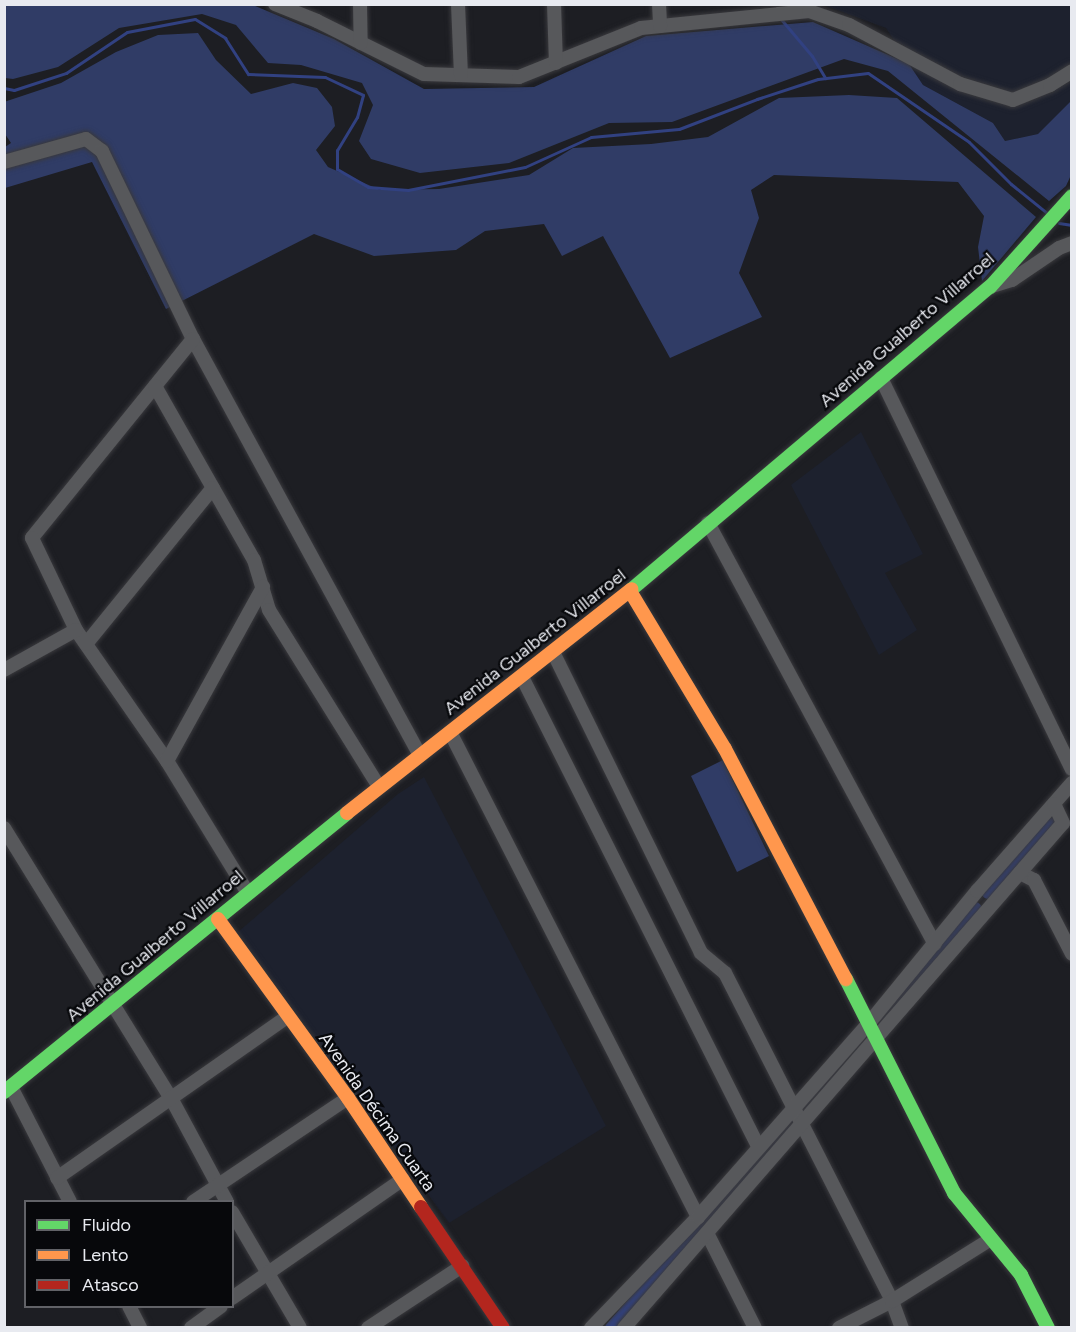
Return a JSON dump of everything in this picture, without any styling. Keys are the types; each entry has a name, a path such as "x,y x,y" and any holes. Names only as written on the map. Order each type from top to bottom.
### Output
{"main road":[{"name":"Avenida Gualberto Villarroel","path":"8,1089 379,787 630,591 990,287 1070,198"},
{"path":"630,591 725,749 869,1023 874,1039 954,1193 1021,1275 1048,1328"},
{"name":"Avenida Décima Cuarta","path":"218,919 348,1098 503,1328"}],"street":[{"path":"275,4 317,21 424,74 519,77 640,28 809,12 849,26 960,84 1013,100 1050,85 1071,71"},
{"path":"360,4 361,43"},
{"path":"458,4 461,75"},
{"path":"554,4 556,63"},
{"path":"659,4 660,26"},
{"path":"4,162 86,139 102,151 193,339 420,756"},
{"path":"990,287 1012,280 1059,248 1071,243"},
{"path":"193,339 32,538 76,630 167,761 248,893"},
{"path":"881,378 1071,769"},
{"path":"155,386 254,560 269,610 379,787"},
{"path":"86,644 213,488"},
{"path":"708,523 935,944"},
{"path":"167,761 263,587"},
{"path":"4,670 76,630"},
{"path":"553,652 701,953 725,973 892,1300 902,1328"},
{"path":"522,677 758,1146"},
{"path":"450,732 698,1217"},
{"path":"591,1328 698,1217 758,1146 869,1023 977,891 1071,783"},
{"path":"624,1328 800,1122 1062,823 1054,804"},
{"path":"4,828 171,1098 225,1200"},
{"path":"1020,873 1034,880 1071,954"},
{"path":"57,1178 288,1016"},
{"path":"8,1089 69,1200"},
{"path":"196,1200 348,1098"},
{"path":"234,1297 403,1179"},
{"path":"234,1216 300,1328"},
{"path":"706,1233 755,1328"},
{"path":"839,1328 892,1300 991,1239"},
{"path":"368,1328 462,1266"},
{"path":"130,1308 140,1328"},
{"path":"191,1328 218,1308"}],"shaded area":[{"path":"5,5 253,5 334,39 424,89 534,87 646,36 813,22 909,64 923,85 993,123 1005,141 1038,134 1071,101 1071,175 1066,186 1049,201 888,71 844,59 672,122 609,123 509,163 420,173 371,159 359,141 373,105 362,83 301,65 268,63 236,25 202,14 119,28 58,67 13,79 5,78"},
{"path":"824,5 1071,5 1071,101 1038,134 1005,141 993,123 923,85 886,28"},
{"path":"198,33 216,60 251,94 293,83 317,88 332,107 335,126 316,150 328,167 380,190 439,189 529,175 573,148 651,144 708,137 779,98 849,95 897,98 1036,217 982,281 978,247 984,216 958,182 774,175 751,190 759,218 739,273 762,317 670,358 603,236 562,256 544,224 485,231 456,250 374,256 314,234 166,309 92,162 5,188 5,147 11,143 5,134 4,102 61,83 116,52 158,35"},
{"path":"861,432 923,554 885,573 917,630 879,655 791,485"},
{"path":"723,760 769,856 737,872 691,776"},
{"path":"424,777 606,1126 449,1223 238,932 398,794"}],"waterway":[{"path":"780,18 812,56 825,78"},
{"path":"4,88 14,90 66,73 127,32 195,19 225,38 248,74 325,77 363,95 357,117 337,150 337,169 368,187 408,190 525,167 591,137 679,129 757,99 818,79 868,73 969,142 1011,184 1047,213"},
{"path":"1059,223 1072,225"},
{"path":"988,893 1051,820"},
{"path":"876,1027 976,908"},
{"path":"804,1110 864,1041"},
{"path":"611,1328 791,1125"}],"traffic: fast":[{"path":"632,589 990,287 1072,196"},
{"path":"4,1092 347,813"},
{"path":"846,979 954,1193 1021,1275 1048,1328"}],"traffic: slow":[{"path":"347,813 632,589"},
{"path":"630,591 725,749 846,979"},
{"path":"218,919 348,1098 421,1207"}],"traffic: jam":[{"path":"421,1207 503,1328"}]}
